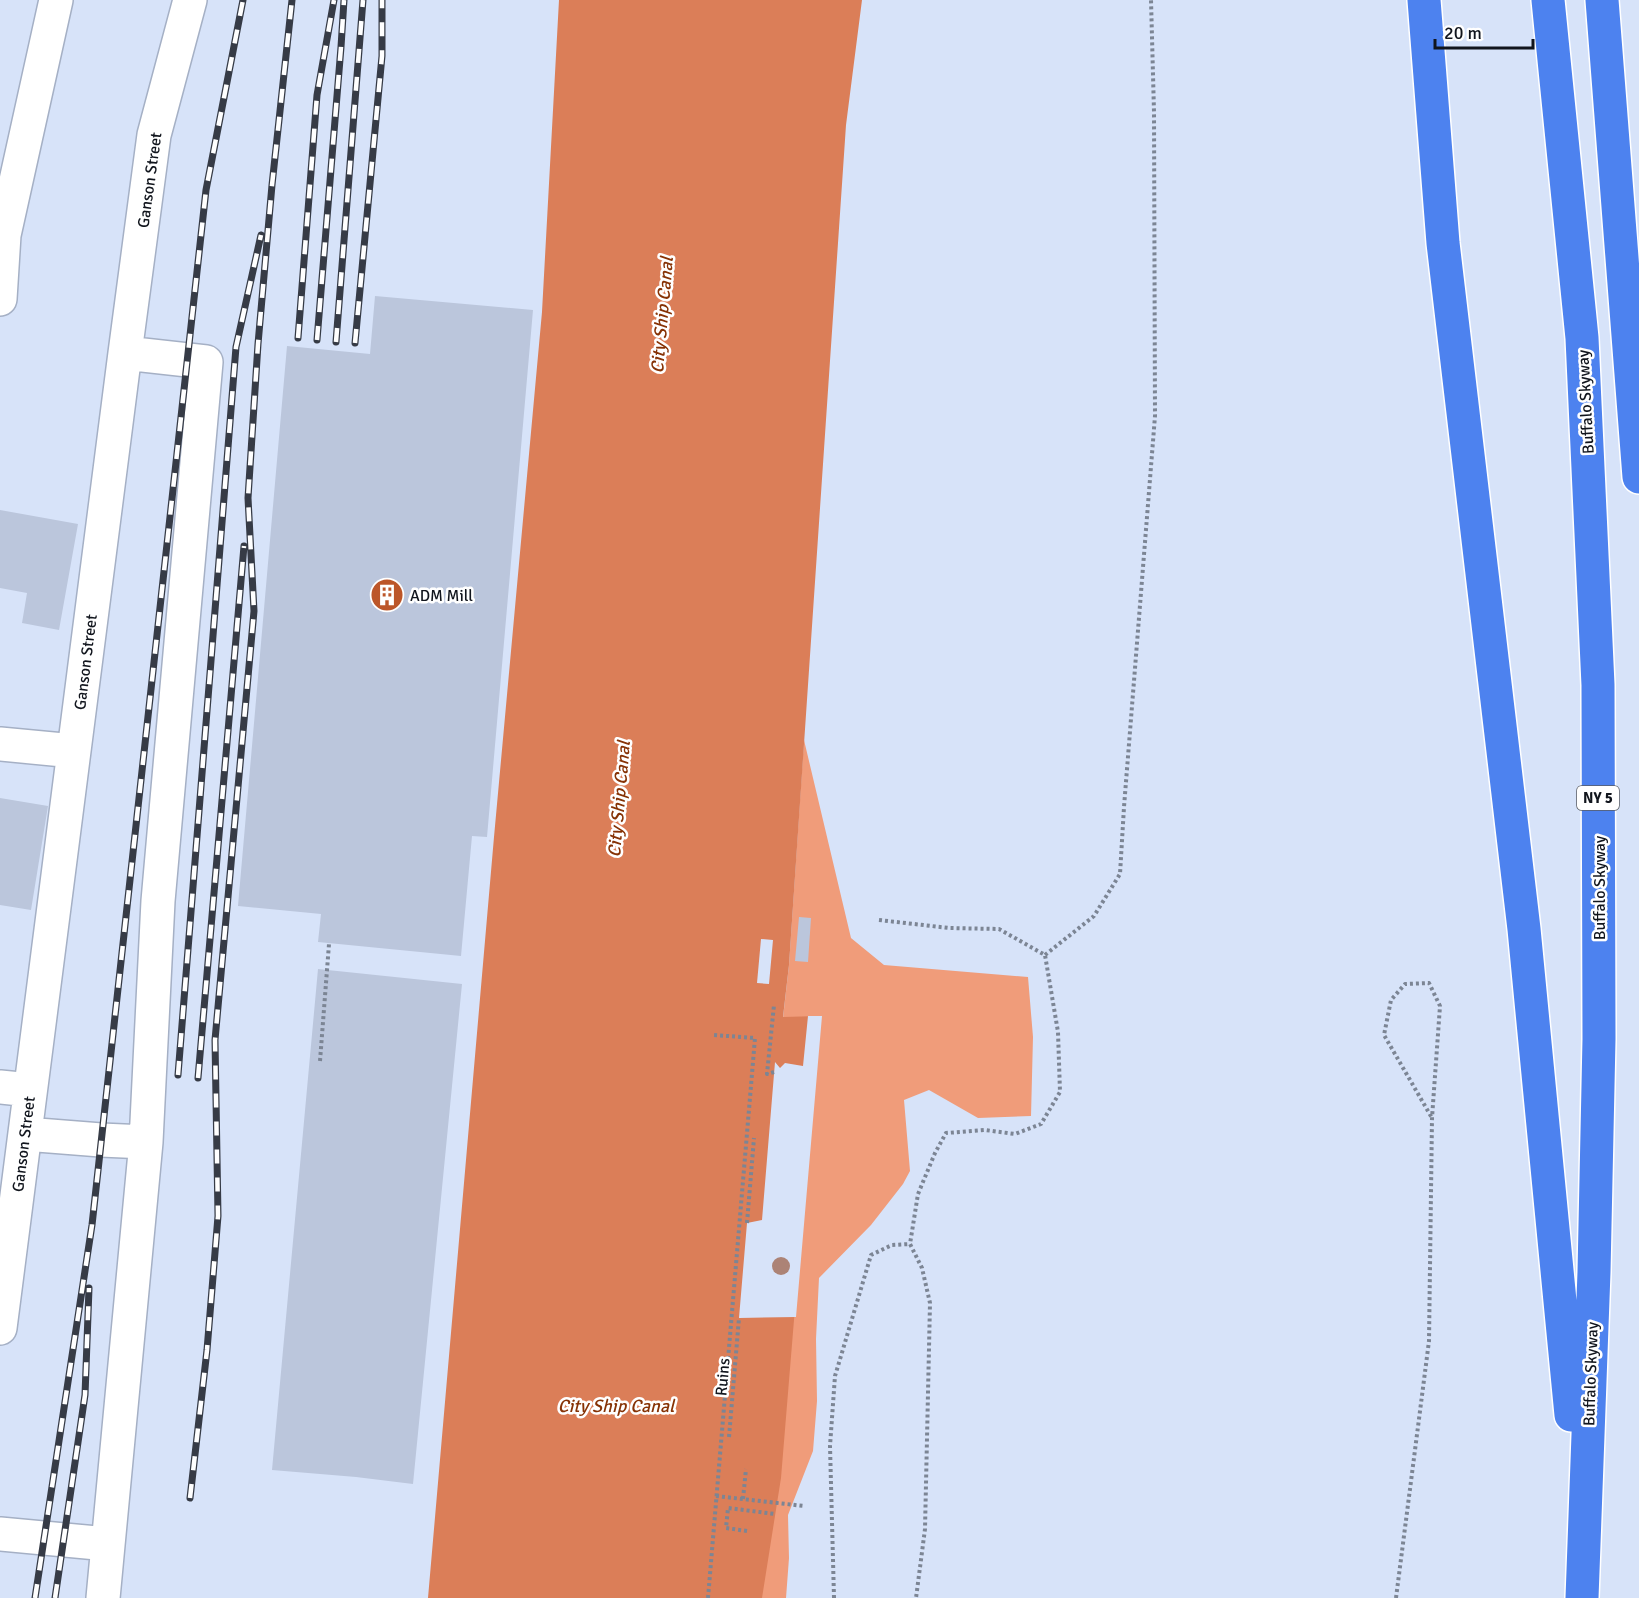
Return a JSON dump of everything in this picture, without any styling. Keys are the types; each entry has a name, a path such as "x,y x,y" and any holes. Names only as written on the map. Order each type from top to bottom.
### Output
{"highway":[{"path":"1424,0 1443,243 1524,929 1583,1542"},
{"name":"Buffalo Skyway","path":"1548,0 1582,338 1598,685 1599,1039 1582,1598"},
{"path":"1602,0 1639,477"}],"street":[{"path":"0,299 4,235 56,0"},
{"name":"Ganson Street","path":"0,1328 25,1134 15,1088 74,751 154,135 190,0"},
{"path":"103,1598 146,1142 158,902 206,362 125,353"},
{"path":"0,744 74,751"},
{"path":"25,1134 146,1142"},
{"path":"0,1534 108,1544"}],"path":[{"path":"1045,955 1094,915 1120,874 1155,416 1154,112 1151,0"},
{"path":"879,920 949,928 999,929 1045,955"},
{"path":"320,1060 329,944"},
{"path":"916,1598 925,1529 930,1303 922,1268 910,1244 918,1194 946,1133 984,1130 1015,1134 1041,1124 1060,1092 1058,1032 1045,955"},
{"path":"1396,1598 1429,1341 1432,1118 1440,1006 1429,983 1405,984 1391,1000 1384,1035 1432,1118"},
{"path":"774,1005 767,1074 774,1072"},
{"path":"708,1598 755,1038 714,1035"},
{"path":"747,1223 754,1138"},
{"path":"834,1598 830,1446 835,1376 871,1255 892,1245 910,1244"},
{"name":"Ruins","path":"729,1437 739,1318"},
{"path":"743,1499 746,1469"},
{"path":"716,1496 804,1506"},
{"path":"747,1531 726,1528 728,1508 775,1514"}],"shaded area":[{"path":"804,740 851,938 884,965 1028,977 1033,1037 1031,1116 978,1118 929,1090 904,1100 910,1171 903,1184 871,1225 819,1278 816,1339 817,1401 813,1451 788,1515 789,1558 786,1598 745,1598 808,1017 783,1018 789,965"}],"water":[{"name":"City Ship Canal","path":"559,0 862,0 846,125 789,965 783,1017 819,1016 781,1478 762,1598 428,1598 542,312"}],"pier":[{"path":"761,939 773,940 769,984 757,983"},
{"path":"808,1016 822,1016 796,1317 739,1318 747,1223 762,1220 775,1062 780,1068 785,1063 803,1066"}],"building":[{"name":"ADM Mill","path":"375,296 533,310 487,837 472,836 461,956 318,942 321,914 238,906 287,346 370,354"},
{"path":"0,510 78,524 59,630 22,623 27,593 0,588"},
{"path":"0,798 48,806 31,910 0,905"},
{"path":"799,917 811,918 808,962 795,961"},
{"path":"318,969 462,984 413,1484 272,1470"}],"railway":[{"path":"35,1598 92,1225 206,190 243,0"},
{"path":"190,1498 207,1350 218,1216 215,1040 254,611 248,498 258,344 292,0"},
{"path":"298,338 317,95 334,0"},
{"path":"317,340 344,0"},
{"path":"336,342 363,0"},
{"path":"355,343 382,56 382,0"},
{"path":"178,1075 236,347 261,235"},
{"path":"198,1078 244,546"},
{"path":"55,1598 85,1395 89,1288"}],"place":[{"name":"ADM Mill","path":"387,595"}]}
